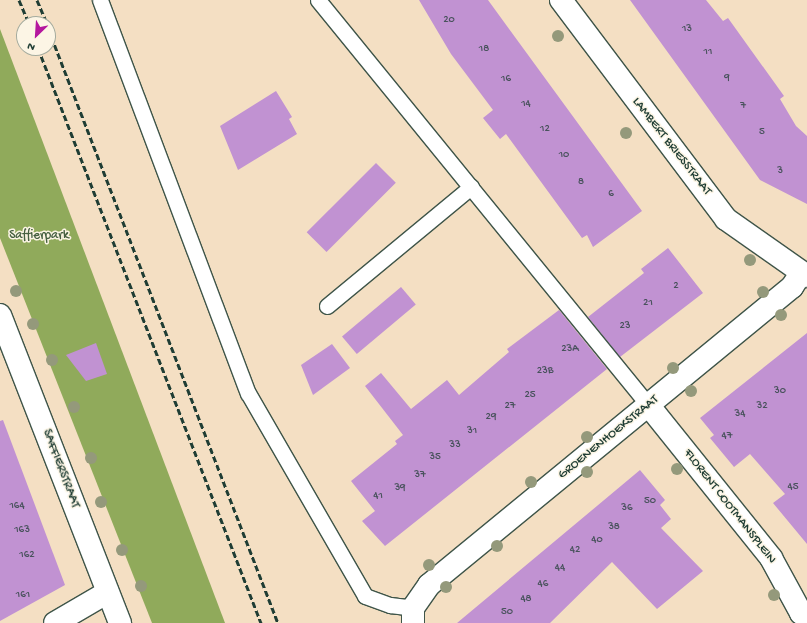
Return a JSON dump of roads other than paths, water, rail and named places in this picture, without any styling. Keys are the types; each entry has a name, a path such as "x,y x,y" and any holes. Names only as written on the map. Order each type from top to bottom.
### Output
{"street":[{"name":"LAMBERT BRIESSTRAAT","path":"561,0 726,219 804,275"},
{"name":"GROENENHOEKSTRAAT","path":"413,616 429,585 649,406 792,287 804,275"},
{"name":"SAFFIERSTRAAT","path":"0,315 120,623"},
{"name":"FLORENT COOTMANSPLEIN","path":"649,406 771,558 802,617"},
{"path":"55,623 108,592"}],"lane":[{"path":"100,0 248,393 364,596 413,616"},
{"path":"318,0 649,406"},
{"path":"327,306 471,187"}],"railway":[{"path":"19,0 26,16"},
{"path":"37,0 44,16"},
{"path":"56,49 278,623"},
{"path":"41,56 261,623"}],"park label":[{"name":"Saffierpark","path":"39,236"}]}
